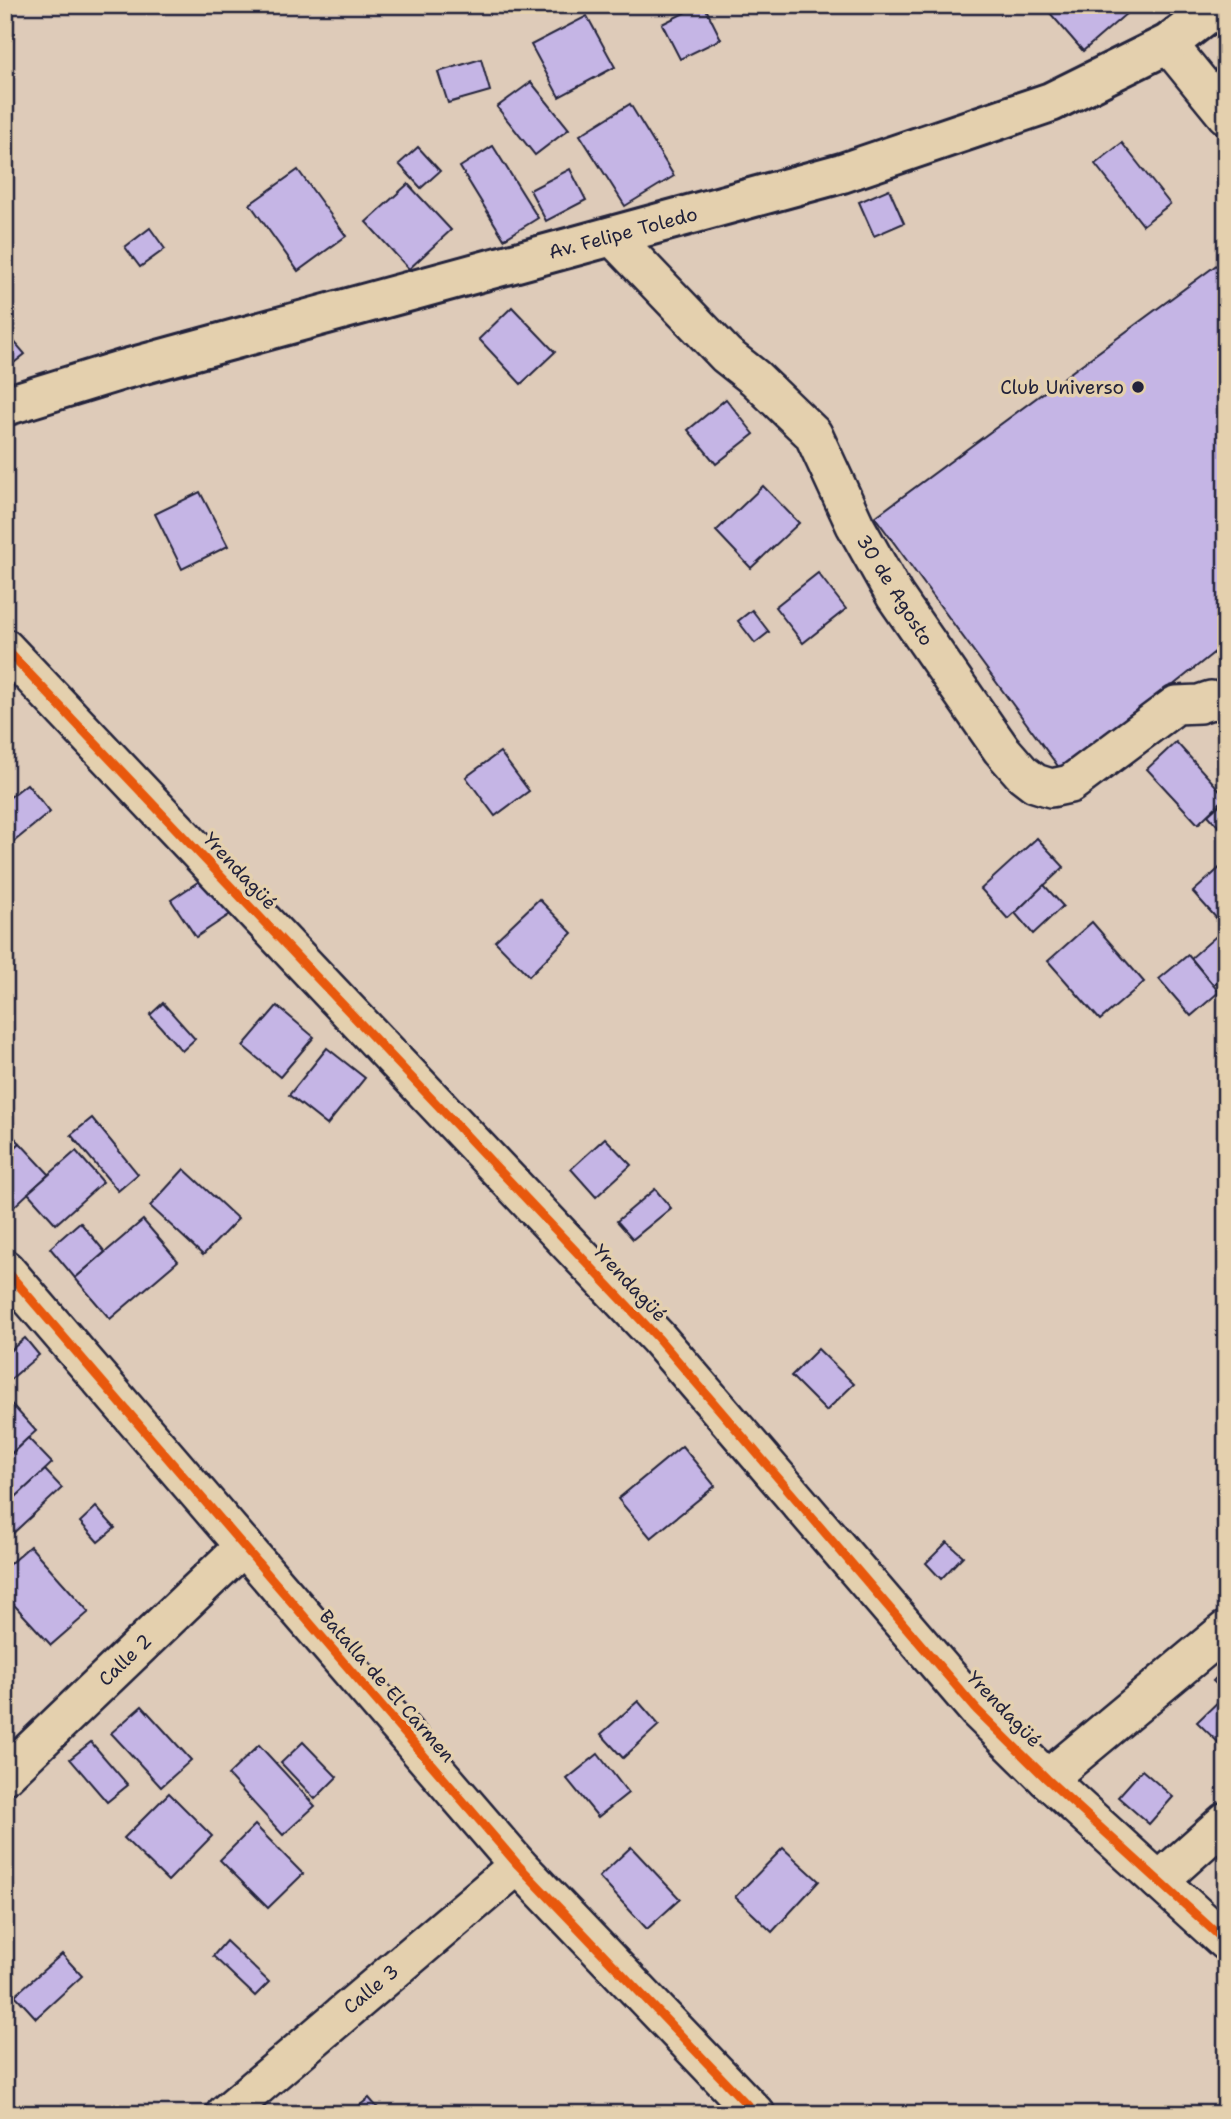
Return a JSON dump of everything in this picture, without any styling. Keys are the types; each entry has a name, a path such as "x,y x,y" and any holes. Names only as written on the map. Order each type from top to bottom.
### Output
{"main road":[{"name":"Av. Felipe Toledo","path":"5,406 122,370 842,173 1051,102 1168,44 1219,5"}],"street":[{"path":"1168,44 1226,116"},
{"name":"30 de Agosto","path":"612,236 726,355 755,378 813,435 855,525 895,596 987,731 1022,773 1035,783 1051,788 1070,784 1176,705 1199,704 1211,700 1226,702"},
{"name":"Yrendagüé","path":"5,648 658,1338 977,1710 1047,1779 1226,1942"},
{"name":"Batalla de El Carmen","path":"5,1269 518,1865 756,2114"},
{"name":"Calle 2","path":"5,1775 244,1546"},
{"path":"1047,1779 1226,1630"},
{"path":"1158,1881 1226,1821"},
{"name":"Calle 3","path":"225,2114 518,1865"}],"building":[{"path":"704,5 721,39 680,59 662,24"},
{"path":"1043,5 1120,5 1127,13 1083,51"},
{"path":"587,16 615,67 559,97 531,45"},
{"path":"481,59 490,91 448,103 438,72"},
{"path":"531,82 569,129 535,155 497,107"},
{"path":"630,104 674,176 625,206 580,135"},
{"path":"1122,143 1170,204 1143,225 1095,164"},
{"path":"493,146 538,218 504,239 460,167"},
{"path":"418,147 440,171 421,188 399,164"},
{"path":"570,169 586,200 546,221 530,190"},
{"path":"298,170 346,236 298,271 250,204"},
{"path":"408,184 451,230 409,269 366,222"},
{"path":"889,189 904,223 874,236 859,202"},
{"path":"150,228 165,249 140,267 125,247"},
{"name":"Club Universo","path":"1226,258 1226,643 1063,773 875,517"},
{"path":"512,307 555,352 521,384 479,339"},
{"path":"5,331 25,354 5,370"},
{"path":"726,399 754,434 716,464 688,430"},
{"path":"763,486 799,523 751,568 716,531"},
{"path":"200,492 228,546 182,569 155,514"},
{"path":"818,573 846,609 803,643 775,607"},
{"path":"752,610 769,632 755,643 738,621"},
{"path":"1176,742 1226,797 1198,824 1147,769"},
{"path":"500,752 529,791 495,816 466,777"},
{"path":"27,784 50,812 5,849 5,801"},
{"path":"1226,799 1226,835 1208,815"},
{"path":"1037,838 1064,867 1008,919 981,889"},
{"path":"1224,864 1226,915 1219,921 1193,892"},
{"path":"207,876 232,913 196,937 171,900"},
{"path":"1044,885 1063,906 1033,934 1015,913"},
{"path":"539,899 572,933 529,976 495,941"},
{"path":"1092,922 1144,982 1100,1020 1048,961"},
{"path":"1222,931 1226,935 1226,975 1213,985 1191,958"},
{"path":"1188,955 1219,992 1191,1016 1159,979"},
{"path":"163,1003 195,1039 182,1051 150,1015"},
{"path":"277,1006 314,1037 280,1077 243,1046"},
{"path":"327,1048 365,1078 327,1125 289,1095"},
{"path":"92,1118 138,1174 118,1191 71,1135"},
{"path":"5,1128 20,1143 5,1157"},
{"path":"605,1138 631,1165 596,1197 571,1169"},
{"path":"20,1143 49,1174 5,1215 5,1157"},
{"path":"76,1151 103,1182 56,1224 28,1193"},
{"path":"184,1169 238,1219 203,1255 150,1206"},
{"path":"655,1189 671,1208 633,1239 617,1221"},
{"path":"143,1220 178,1261 110,1319 75,1278"},
{"path":"80,1222 105,1252 75,1278 50,1248"},
{"path":"25,1338 39,1355 5,1384 5,1355"},
{"path":"818,1349 854,1384 826,1411 791,1376"},
{"path":"5,1397 36,1431 5,1459"},
{"path":"28,1438 52,1463 7,1506 5,1460"},
{"path":"682,1446 715,1486 651,1538 618,1499"},
{"path":"45,1470 62,1488 9,1537 5,1533 5,1507"},
{"path":"96,1507 115,1528 98,1542 80,1522"},
{"path":"947,1542 963,1556 941,1579 926,1563"},
{"path":"30,1546 89,1612 51,1645 5,1595 5,1568"},
{"path":"1226,1668 1226,1693 1213,1681"},
{"path":"1224,1696 1226,1698 1226,1750 1197,1722"},
{"path":"638,1701 659,1725 623,1758 601,1734"},
{"path":"142,1706 191,1760 161,1787 111,1733"},
{"path":"91,1742 128,1785 107,1802 70,1759"},
{"path":"303,1742 337,1777 315,1799 281,1763"},
{"path":"259,1745 315,1806 283,1835 228,1775"},
{"path":"598,1754 628,1793 598,1817 567,1779"},
{"path":"1142,1770 1173,1797 1149,1824 1118,1797"},
{"path":"169,1793 212,1836 168,1881 124,1838"},
{"path":"255,1825 303,1874 268,1908 220,1860"},
{"path":"631,1847 680,1899 647,1929 599,1877"},
{"path":"783,1848 819,1881 772,1932 735,1897"},
{"path":"226,1941 269,1982 255,1996 213,1956"},
{"path":"62,1954 82,1976 36,2018 15,1995"},
{"path":"369,2098 383,2114 349,2114"}],"cycle path":[{"path":"5,648 658,1338 977,1710 1047,1779 1226,1942"},
{"path":"5,1269 518,1865 756,2114"}],"place":[{"name":"Club Universo","path":"1138,387"}]}
